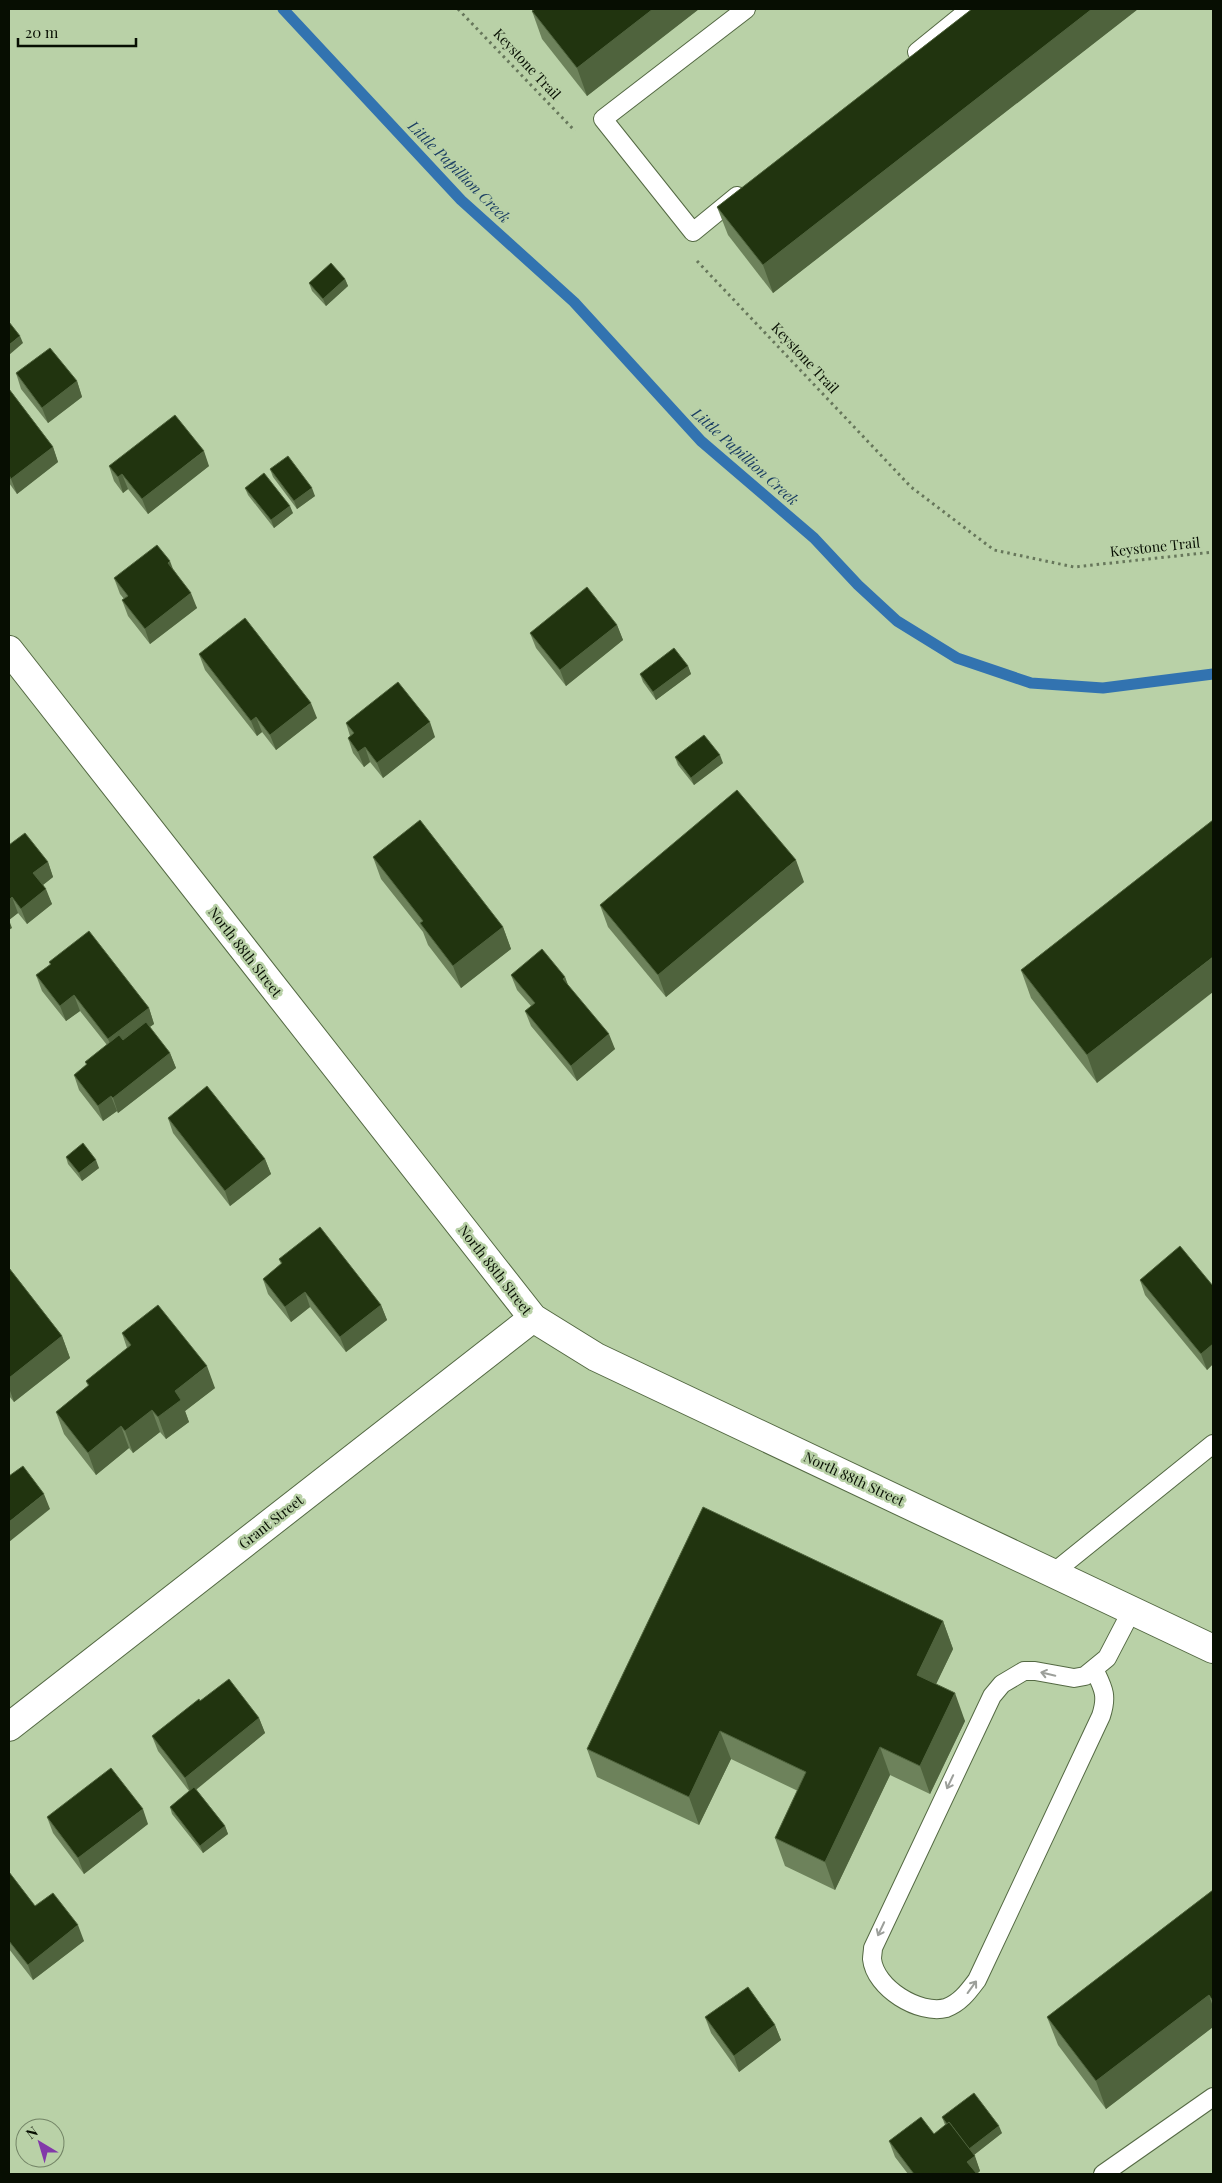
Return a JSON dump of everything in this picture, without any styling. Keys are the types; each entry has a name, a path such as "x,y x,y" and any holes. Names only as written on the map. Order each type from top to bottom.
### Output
{"street":[{"name":"North 88th Street","path":"9,650 533,1318 596,1357 1213,1649"},
{"name":"Grant Street","path":"9,1727 533,1318"}],"lane":[{"path":"746,9 603,119 693,232 747,189"},
{"path":"901,65 970,9"},
{"path":"1053,1573 1213,1444"},
{"path":"1094,1669 1105,1691 1105,1704 1101,1716 977,1980 964,1998 947,2007 935,2010 923,2008 896,1995 884,1983 876,1970 872,1960 873,1948 992,1696 1013,1675 1024,1671 1074,1678 1085,1676 1107,1658 1132,1610"},
{"path":"1103,2174 1213,2096"}],"path":[{"name":"Keystone Trail","path":"458,9 576,132"},
{"name":"Keystone Trail","path":"692,255 911,487 994,550 1074,567 1213,552"}],"building":[{"path":"535,9 653,9 577,68 532,11"},
{"path":"972,9 1092,9 763,265 717,207"},
{"path":"331,263 345,279 323,299 309,283"},
{"path":"9,322 20,336 9,345"},
{"path":"50,348 77,381 42,408 16,373"},
{"path":"9,389 53,447 11,479 9,475"},
{"path":"175,415 204,451 142,499 122,474 118,477 109,466"},
{"path":"288,456 312,488 294,501 270,469"},
{"path":"264,473 290,506 271,520 245,488"},
{"path":"157,545 191,593 145,629 122,600 128,596 114,578"},
{"path":"587,587 617,625 560,670 530,633"},
{"path":"245,618 311,703 270,735 256,717 251,721 199,654"},
{"path":"674,648 688,666 653,692 640,674"},
{"path":"398,682 430,722 377,763 365,747 358,752 348,738 354,733 346,723"},
{"path":"704,735 720,755 691,778 675,757"},
{"path":"737,790 796,860 658,975 600,905"},
{"path":"420,820 503,927 453,966 420,923 423,921 373,857"},
{"path":"1213,820 1213,957 1087,1055 1021,970"},
{"path":"25,833 48,862 33,873 46,889 21,909 12,897 9,900 9,845"},
{"path":"89,931 149,1008 108,1039 74,995 60,1006 36,975 51,964 49,962"},
{"path":"542,949 565,977 563,979 609,1034 571,1066 525,1011 535,1003 511,975"},
{"path":"146,1022 170,1053 113,1098 111,1096 98,1106 74,1075 87,1064 85,1062 119,1035 123,1040"},
{"path":"207,1086 265,1159 225,1191 168,1118"},
{"path":"83,1143 96,1160 79,1173 66,1157"},
{"path":"320,1227 381,1305 340,1337 305,1292 285,1307 263,1279 282,1263 279,1259"},
{"path":"1180,1246 1213,1286 1213,1344 1201,1354 1140,1280"},
{"path":"9,1268 62,1336 9,1378"},
{"path":"158,1305 207,1366 175,1391 181,1400 158,1417 152,1410 125,1431 121,1426 88,1453 56,1412 89,1385 86,1381 131,1345 122,1333"},
{"path":"23,1466 44,1494 9,1522 9,1476"},
{"path":"703,1507 943,1621 917,1675 955,1693 920,1766 880,1747 825,1862 775,1838 806,1772 720,1731 689,1797 587,1749"},
{"path":"229,1679 259,1718 185,1778 152,1736 199,1699 200,1701"},
{"path":"111,1768 143,1809 78,1858 47,1817"},
{"path":"194,1787 225,1826 200,1846 170,1807"},
{"path":"9,1872 35,1906 53,1893 78,1925 28,1965 9,1941"},
{"path":"1213,1890 1213,2001 1209,1995 1096,2081 1047,2017"},
{"path":"748,1987 775,2025 734,2056 705,2017"},
{"path":"974,2093 999,2126 969,2149 949,2122 947,2124 942,2117"},
{"path":"921,2117 934,2134 949,2122 975,2156 967,2162 977,2174 914,2174 889,2141"}],"waterway":[{"name":"Little Papillion Creek","path":"283,9 461,200 574,302 701,441 814,538 858,585 897,621 957,658 1031,683 1103,688 1213,674"}]}
